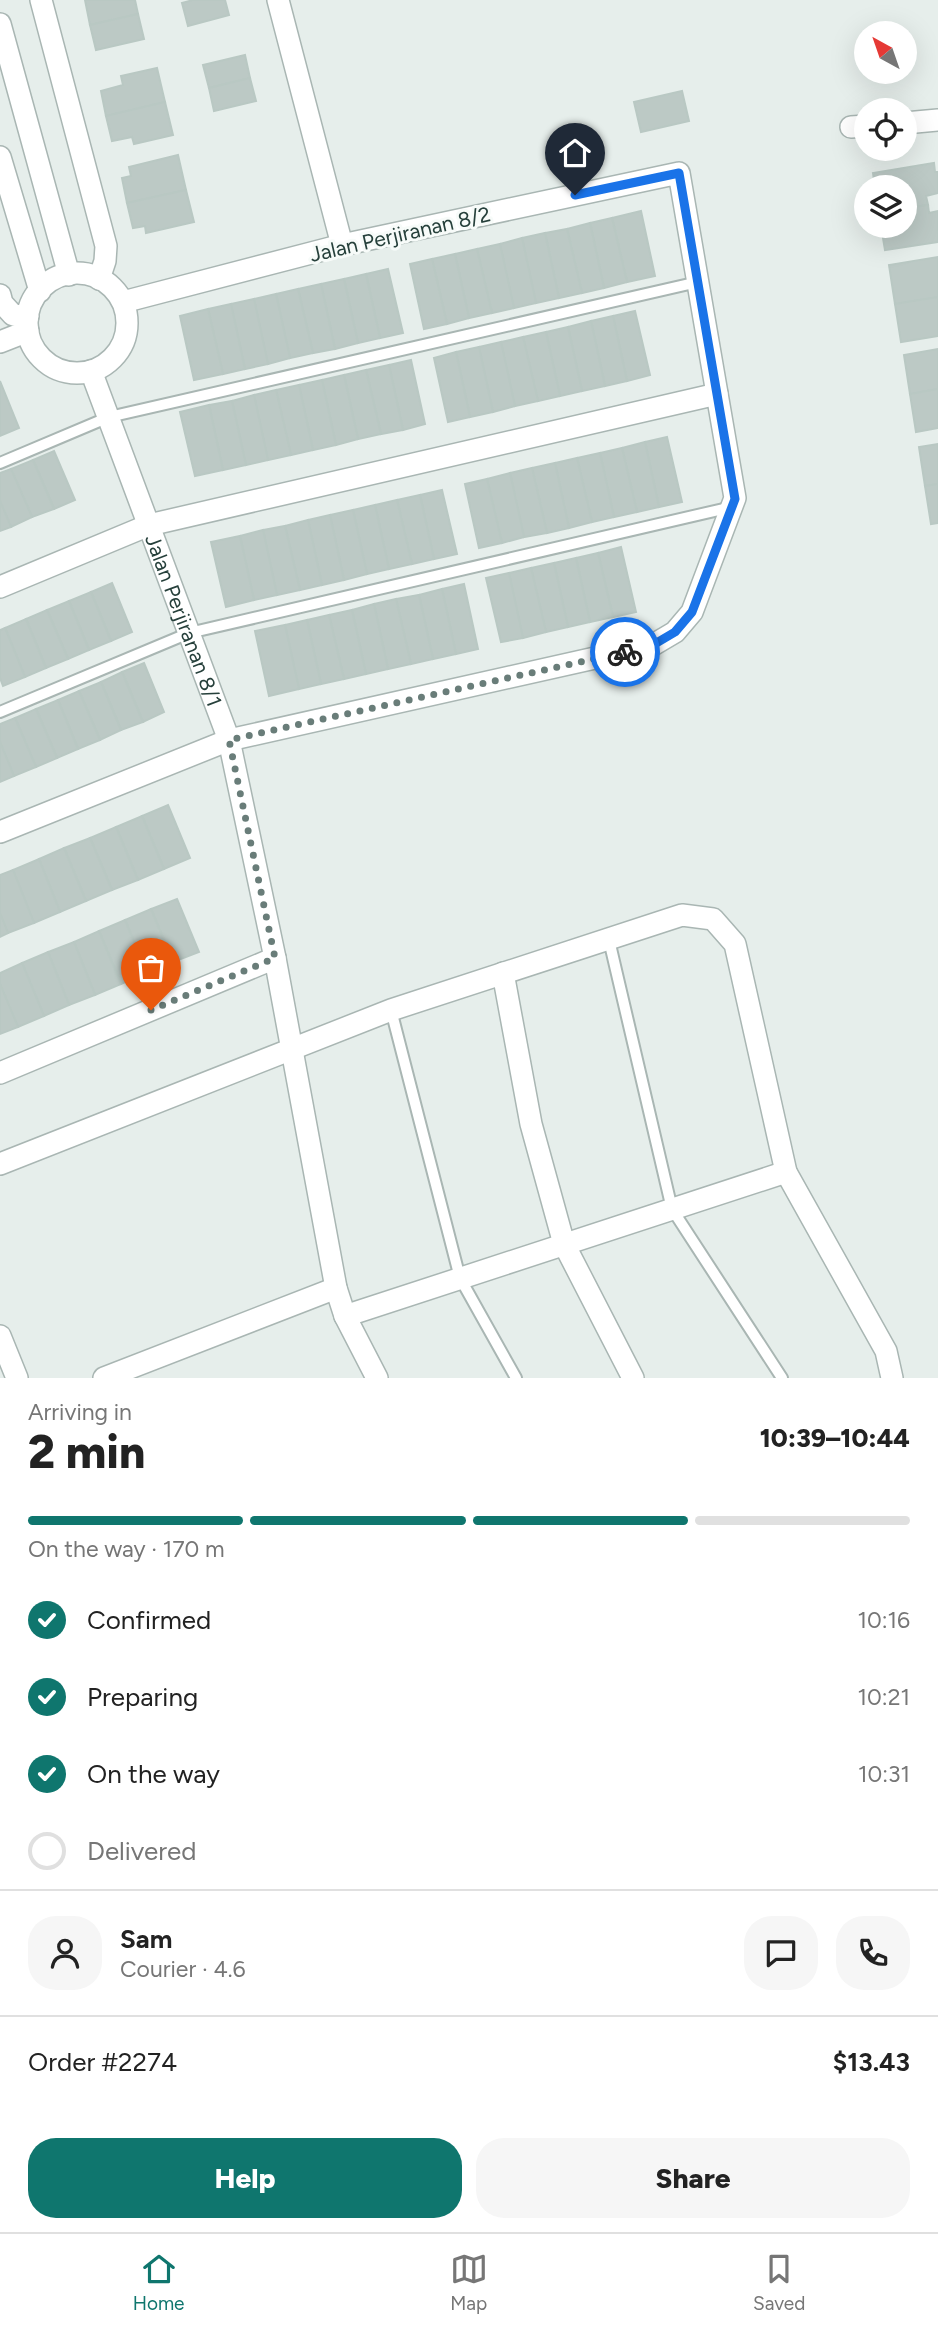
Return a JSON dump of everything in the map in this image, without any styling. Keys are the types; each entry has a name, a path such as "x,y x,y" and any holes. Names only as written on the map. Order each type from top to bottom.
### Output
{"street":[{"path":"41,0 106,246 105,261 99,279"},
{"path":"278,0 342,245"},
{"path":"0,24 69,275"},
{"path":"917,122 938,120"},
{"path":"0,157 40,291"},
{"name":"Jalan Perjiranan 8/2","path":"123,302 342,245 679,173 698,282"},
{"path":"77,273 99,279 115,290 123,302 127,316 123,344 115,356 91,371 77,373 50,365 32,344 28,324 32,303 40,291 51,282 69,275 77,273"},
{"path":"0,832 229,740 653,645 675,632 692,612 735,499 698,282"},
{"path":"0,295 2,303 13,315 28,324"},
{"path":"0,342 28,324"},
{"name":"Jalan Perjiranan 8/1","path":"91,371 229,740 275,958 336,1288 345,1316 377,1378"},
{"path":"0,587 149,525 717,394"},
{"path":"0,1164 391,1010 682,915 713,919 735,944 786,1172 886,1351 892,1378"},
{"path":"0,1073 275,958"},
{"path":"503,973 531,1124 564,1244 633,1378"},
{"path":"345,1316 786,1172"},
{"path":"104,1378 336,1288"},
{"path":"0,1336 17,1378"}],"lane":[{"path":"0,463 109,418 698,282"},
{"path":"0,712 189,633 732,508"},
{"path":"609,940 672,1209 782,1378"},
{"path":"391,1010 460,1278 516,1378"}],"building":[{"path":"85,0 135,0 138,14 90,25"},
{"path":"193,0 225,0 229,15 188,26 182,3"},
{"path":"138,14 144,39 96,50 90,25"},
{"path":"245,55 250,78 209,88 203,65"},
{"path":"157,68 165,102 106,116 101,91 123,85 121,76"},
{"path":"250,78 256,101 214,111 209,88"},
{"path":"682,91 689,121 641,132 634,102"},
{"path":"165,102 173,135 134,144 132,137 112,141 106,116"},
{"path":"178,155 186,190 127,203 122,178 131,176 129,167"},
{"path":"934,163 935,172 938,172 938,193 926,196 928,205 917,206 917,175 873,173"},
{"path":"186,190 194,222 146,233 145,226 133,228 127,203"},
{"path":"928,205 929,213 938,211 938,242 885,250 883,238 917,238 917,206"},
{"path":"641,211 655,276 627,282 612,218"},
{"path":"612,218 627,282 604,288 590,223"},
{"path":"590,223 604,288 582,293 567,229"},
{"path":"567,229 582,293 559,298 545,233"},
{"path":"545,233 559,298 536,303 522,238"},
{"path":"522,238 536,303 514,308 500,244"},
{"path":"500,244 514,308 492,313 477,249"},
{"path":"477,249 492,313 469,318 455,254"},
{"path":"455,254 469,318 447,324 432,259"},
{"path":"938,257 938,297 895,304 889,265"},
{"path":"432,259 447,324 424,329 410,264"},
{"path":"388,269 403,333 380,338 366,274"},
{"path":"366,274 380,338 358,343 344,279"},
{"path":"344,279 358,343 335,349 321,284"},
{"path":"321,284 335,349 313,353 298,289"},
{"path":"298,289 313,353 290,358 276,294"},
{"path":"276,294 290,358 268,364 254,299"},
{"path":"938,297 938,336 901,342 895,304"},
{"path":"254,299 268,364 245,369 231,304"},
{"path":"231,304 245,369 223,374 208,309"},
{"path":"208,309 223,374 194,380 180,316"},
{"path":"635,311 650,375 627,381 613,316"},
{"path":"613,316 627,381 605,386 591,321"},
{"path":"591,321 605,386 582,391 568,327"},
{"path":"568,327 582,391 560,396 546,332"},
{"path":"546,332 560,396 538,401 523,337"},
{"path":"523,337 538,401 515,406 501,342"},
{"path":"501,342 515,406 493,412 479,347"},
{"path":"479,347 493,412 470,417 456,352"},
{"path":"938,349 938,389 910,394 904,355"},
{"path":"456,352 470,417 448,422 434,358"},
{"path":"411,360 425,424 403,430 389,365"},
{"path":"389,365 403,430 381,434 366,370"},
{"path":"366,370 381,434 358,439 344,375"},
{"path":"344,375 358,439 336,445 322,380"},
{"path":"322,380 336,445 313,450 299,385"},
{"path":"0,381 19,428 0,436"},
{"path":"299,385 313,450 291,455 276,390"},
{"path":"938,389 938,428 916,432 910,394"},
{"path":"276,390 291,455 268,460 254,395"},
{"path":"254,395 268,460 246,465 232,401"},
{"path":"232,401 246,465 223,470 209,405"},
{"path":"209,405 223,470 195,476 180,412"},
{"path":"667,437 682,502 659,507 645,442"},
{"path":"645,442 659,507 637,512 622,448"},
{"path":"938,444 938,484 925,486 919,447"},
{"path":"622,448 637,512 614,517 600,453"},
{"path":"54,451 75,500 54,509 33,460"},
{"path":"600,453 614,517 592,522 577,458"},
{"path":"577,458 592,522 569,528 555,463"},
{"path":"33,460 54,509 32,517 11,469"},
{"path":"555,463 569,528 547,533 532,468"},
{"path":"532,468 547,533 524,537 510,473"},
{"path":"11,469 32,517 11,527 0,501 0,473"},
{"path":"510,473 524,537 502,543 487,479"},
{"path":"487,479 502,543 479,548 465,484"},
{"path":"938,484 938,523 931,524 925,486"},
{"path":"442,490 457,554 434,559 420,495"},
{"path":"420,495 434,559 412,564 397,500"},
{"path":"397,500 412,564 389,569 375,505"},
{"path":"0,501 11,527 0,531"},
{"path":"375,505 389,569 367,574 353,510"},
{"path":"353,510 367,574 344,580 330,515"},
{"path":"330,515 344,580 322,585 308,520"},
{"path":"308,520 322,585 300,590 285,526"},
{"path":"285,526 300,590 277,595 263,530"},
{"path":"263,530 277,595 254,600 240,536"},
{"path":"240,536 254,600 226,607 211,542"},
{"path":"621,547 636,612 613,617 598,553"},
{"path":"598,553 613,617 590,622 576,558"},
{"path":"576,558 590,622 568,627 554,563"},
{"path":"554,563 568,627 546,632 531,568"},
{"path":"531,568 546,632 523,638 509,573"},
{"path":"509,573 523,638 501,642 486,578"},
{"path":"112,583 132,632 111,641 91,592"},
{"path":"464,584 478,649 456,654 442,589"},
{"path":"442,589 456,654 433,659 419,595"},
{"path":"91,592 111,641 89,650 69,601"},
{"path":"419,595 433,659 411,664 396,599"},
{"path":"396,599 411,664 388,669 374,604"},
{"path":"69,601 89,650 68,659 47,610"},
{"path":"374,604 388,669 366,674 352,610"},
{"path":"47,610 68,659 46,668 26,619"},
{"path":"352,610 366,674 344,679 329,615"},
{"path":"329,615 344,679 321,684 307,620"},
{"path":"26,619 46,668 25,677 5,628"},
{"path":"307,620 321,684 299,689 285,625"},
{"path":"285,625 299,689 269,696 255,631"},
{"path":"5,628 25,677 3,686 0,678 0,630"},
{"path":"144,663 164,712 143,722 122,672"},
{"path":"122,672 143,722 121,730 101,682"},
{"path":"101,682 121,730 100,740 79,691"},
{"path":"79,691 100,740 78,749 58,700"},
{"path":"58,700 78,749 57,758 36,709"},
{"path":"36,709 57,758 36,767 15,718"},
{"path":"15,718 36,767 14,776 0,742 0,724"},
{"path":"0,742 14,776 0,782"},
{"path":"168,805 190,858 164,869 142,816"},
{"path":"142,816 164,869 138,880 116,827"},
{"path":"116,827 138,880 112,890 90,838"},
{"path":"90,838 112,890 86,901 64,848"},
{"path":"64,848 86,901 60,912 39,859"},
{"path":"39,859 60,912 34,923 13,870"},
{"path":"13,870 34,923 8,933 0,913 0,875"},
{"path":"177,899 199,952 173,962 151,909"},
{"path":"151,909 173,962 147,973 125,920"},
{"path":"0,913 8,933 0,937"},
{"path":"125,920 147,973 121,984 99,931"},
{"path":"99,931 121,984 95,995 74,942"},
{"path":"74,942 95,995 69,1005 48,952"},
{"path":"48,952 69,1005 44,1016 22,963"},
{"path":"22,963 44,1016 18,1027 0,984 0,973"},
{"path":"0,984 18,1027 0,1034"}],"way so far":[{"path":"151,1010 275,958 229,740 625,652"}],"route":[{"path":"575,195 679,173 735,499 692,612 675,632 653,645 625,652"}]}
